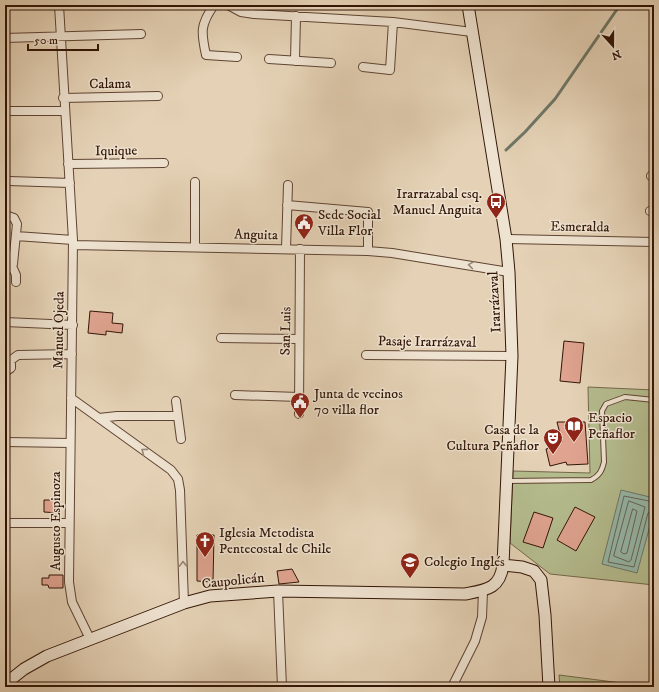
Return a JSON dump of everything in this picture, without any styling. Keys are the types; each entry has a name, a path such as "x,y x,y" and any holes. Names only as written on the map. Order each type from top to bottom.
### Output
{"main road":[{"name":"Irarrázaval","path":"468,5 506,239 509,272 512,356 503,565 498,581 492,588 483,591"},
{"path":"503,565 522,567 534,571 540,580 545,615 549,687"},
{"name":"Caupolicán","path":"5,684 35,662 184,603 210,596 278,591 449,595 483,591"}],"street":[{"name":"Manuel Ojeda","path":"59,5 63,98 73,242 71,398"},
{"path":"214,5 202,24 202,35 206,55 237,57"},
{"path":"228,5 240,12 254,14 393,22 472,32"},
{"path":"295,61 296,16"},
{"path":"363,67 390,70 393,22"},
{"path":"5,38 142,34"},
{"path":"269,59 331,63"},
{"name":"Calama","path":"63,98 158,96"},
{"path":"5,111 64,111"},
{"name":"Iquique","path":"68,164 164,163"},
{"path":"9,181 70,184"},
{"path":"194,247 195,182"},
{"path":"286,249 288,185"},
{"path":"287,205 368,212 368,251"},
{"path":"5,215 12,216 16,221 14,261 8,267 16,275 16,282"},
{"name":"Anguita","path":"16,236 73,242 194,247 359,250 392,253 509,272"},
{"name":"Esmeralda","path":"506,239 654,242"},
{"name":"San Luis","path":"298,414 300,249"},
{"path":"5,322 73,325"},
{"path":"221,338 299,339"},
{"path":"5,372 11,368 11,360 18,355 72,354"},
{"name":"Pasaje Irarrázaval","path":"366,354 512,356"},
{"path":"235,395 299,397"},
{"path":"71,398 170,470 178,479 180,490 184,603"},
{"name":"Augusto Espinoza","path":"71,398 69,588 72,602 90,639"},
{"path":"176,401 181,439"},
{"path":"99,418 117,416 178,416"},
{"path":"5,442 70,443"},
{"path":"5,523 69,523"},
{"path":"278,591 282,687"},
{"path":"452,687 475,641 482,617 483,591"}],"lane":[{"path":"507,481 591,480 596,478 602,470 604,462 602,411 606,404 625,397 654,400"}],"shaded area":[{"path":"588,387 654,390 654,585 550,574 510,543 513,471 590,473"},
{"path":"559,675 653,687 560,687"}],"water":[{"path":"621,490 654,498 654,511 637,573 602,564"}],"building":[{"path":"90,311 113,313 112,323 123,324 122,333 106,331 106,335 88,333"},
{"path":"564,341 584,343 580,383 560,381"},
{"name":"Espacio Peñaflor","path":"557,422 585,422 588,464 567,465 566,462 550,466 546,449 550,448 549,445 562,442"},
{"path":"44,500 60,500 60,513 44,512"},
{"path":"575,507 595,517 576,551 557,540"},
{"path":"534,512 553,518 543,548 523,542"},
{"name":"Iglesia Metodista Pentecostal de Chile","path":"197,535 214,535 213,582 197,581"},
{"path":"292,569 299,582 279,584 277,571"},
{"path":"49,575 63,575 63,588 49,588 48,585 42,585 42,578 49,578"}],"waterway":[{"path":"506,150 525,132 555,99 620,5"}],"place":[{"name":"Irarrazabal esq. Manuel Anguita","path":"496,219"},
{"name":"Sede Social Villa Flor","path":"304,240"},
{"name":"Junta de vecinos 70 villa flor","path":"300,419"},
{"name":"Espacio Peñaflor","path":"574,443"},
{"name":"Casa de la Cultura Peñaflor","path":"553,455"},
{"name":"Iglesia Metodista Pentecostal de Chile","path":"205,558"},
{"name":"Colegio Inglés","path":"410,579"}]}
